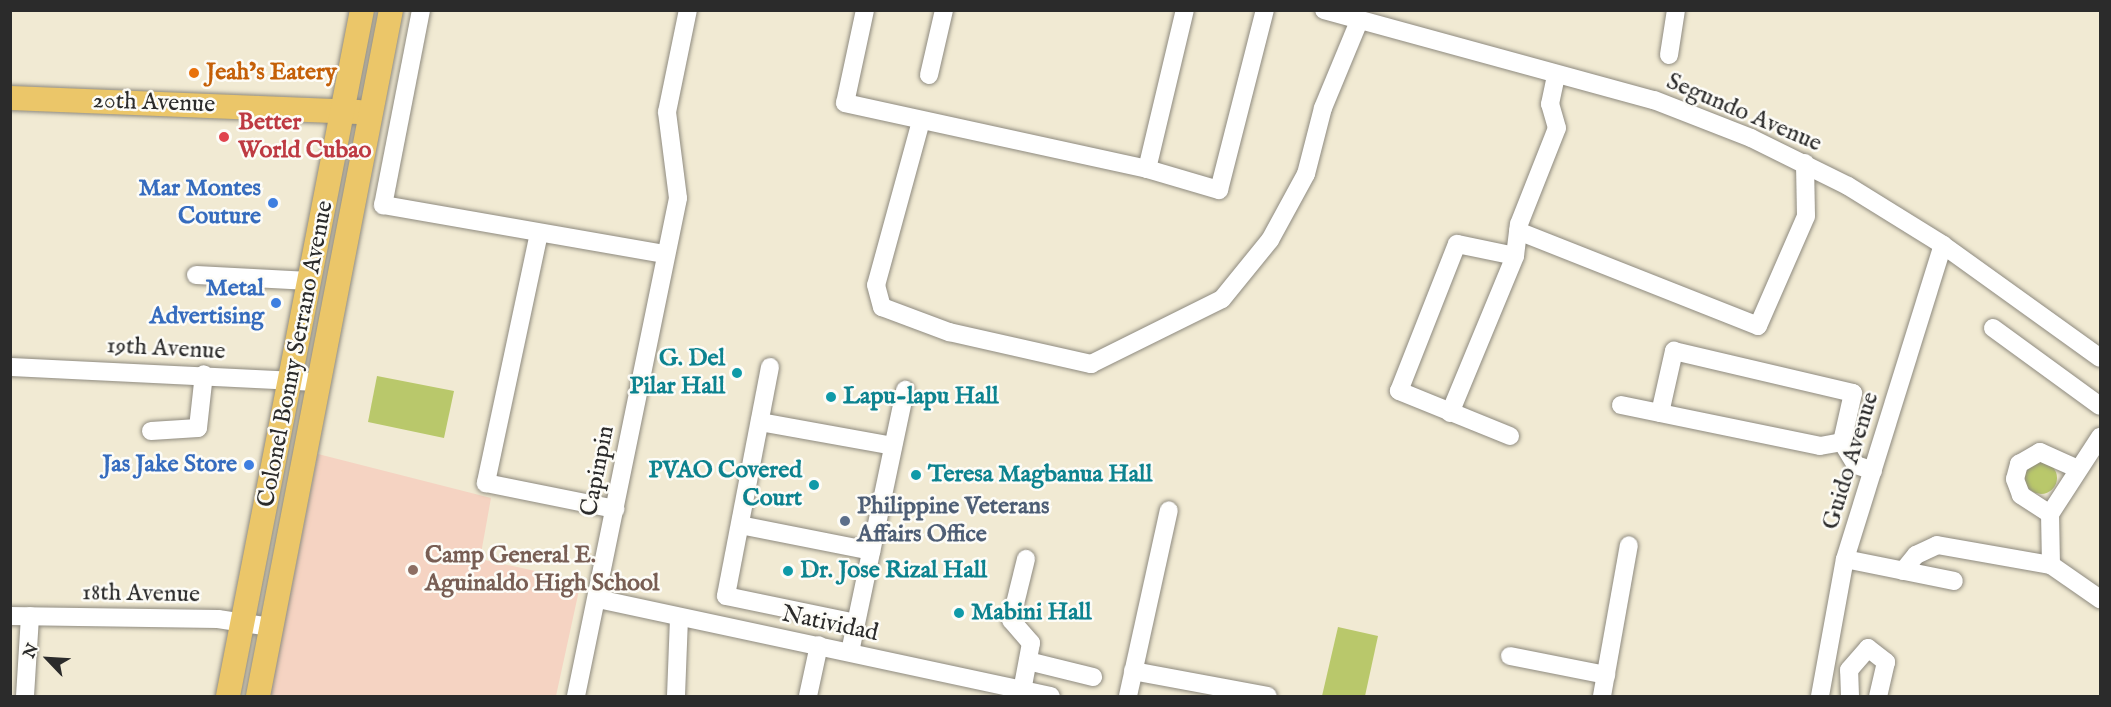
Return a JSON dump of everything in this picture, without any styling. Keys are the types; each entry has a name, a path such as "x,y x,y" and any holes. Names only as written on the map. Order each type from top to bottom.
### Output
{"main road":[{"name":"Colonel Bonny Serrano Avenue","path":"228,696 363,10"},
{"name":"Colonel Bonny Serrano Avenue","path":"258,696 391,10"},
{"name":"20th Avenue","path":"10,98 370,113"}],"street":[{"path":"421,10 383,205 539,234 665,254"},
{"name":"Capinpin","path":"576,696 598,599 678,198 667,112 688,10"},
{"path":"865,10 845,103 1147,169 1219,190 1265,10"},
{"path":"929,75 944,10"},
{"path":"1147,169 1185,10"},
{"name":"Segundo Avenue","path":"1324,10 1369,19 1556,76 1654,100 1804,163 1943,245 2100,358"},
{"path":"1669,55 1676,10"},
{"path":"921,121 876,285 882,308 949,332 1091,364 1222,299 1270,240 1306,174 1323,108 1369,19"},
{"path":"1450,413 1515,256 1518,231 1557,128 1550,104 1556,76"},
{"path":"1518,231 1758,326 1806,216 1804,163"},
{"path":"539,234 486,483 615,509"},
{"path":"1510,436 1399,391 1457,244 1515,256"},
{"name":"Guido Avenue","path":"1820,696 1845,559 1943,245"},
{"path":"196,276 310,281"},
{"path":"1993,328 2100,405"},
{"path":"1660,413 1674,351 1853,393 1842,442 1856,465 1873,471"},
{"name":"19th Avenue","path":"10,367 204,374 318,382"},
{"path":"770,367 726,596 856,623"},
{"path":"151,431 198,428 204,374"},
{"path":"850,652 905,390"},
{"path":"1621,405 1820,446 1842,442"},
{"path":"760,422 893,446"},
{"path":"2052,565 2050,514 2100,437"},
{"path":"2050,514 2021,495 2015,479 2019,464 2040,452 2078,469"},
{"path":"1128,696 1169,510"},
{"path":"740,525 871,551"},
{"path":"1904,571 1916,555 1937,544 2052,565 2100,599"},
{"path":"1602,696 1629,545"},
{"path":"1022,691 1031,643 1011,620 1026,559"},
{"path":"1845,559 1954,581"},
{"name":"Natividad","path":"598,599 1052,696"},
{"name":"18th Avenue","path":"10,616 242,622 270,627"},
{"path":"26,696 30,616"},
{"path":"676,696 679,618"},
{"path":"808,696 819,645"},
{"path":"1850,696 1850,670 1868,648 1876,648 1886,662 1878,696"},
{"path":"1510,656 1606,675"},
{"path":"1028,662 1093,676"},
{"path":"1133,671 1268,696"}],"shaded area":[{"name":"Camp General E. Aguinaldo High School","path":"318,454 491,498 480,559 581,581 556,696 270,696"}],"green space":[{"path":"377,376 454,391 444,438 368,422"},
{"path":"2041,462 2052,467 2057,478 2052,489 2041,494 2030,489 2025,478 2030,467"},
{"path":"1338,627 1378,636 1365,696 1322,696"}],"place":[{"name":"Jeah’s Eatery","path":"194,73"},
{"name":"Better World Cubao","path":"224,137"},
{"name":"Mar Montes Couture","path":"273,203"},
{"name":"Metal Advertising","path":"276,303"},
{"name":"G. Del Pilar Hall","path":"737,373"},
{"name":"Lapu-lapu Hall","path":"831,397"},
{"name":"Jas Jake Store","path":"249,465"},
{"name":"Teresa Magbanua Hall","path":"916,475"},
{"name":"PVAO Covered Court","path":"814,485"},
{"name":"Philippine Veterans Affairs Office","path":"845,521"},
{"name":"Camp General E. Aguinaldo High School","path":"413,570"},
{"name":"Dr. Jose Rizal Hall","path":"788,571"},
{"name":"Mabini Hall","path":"959,613"}]}
